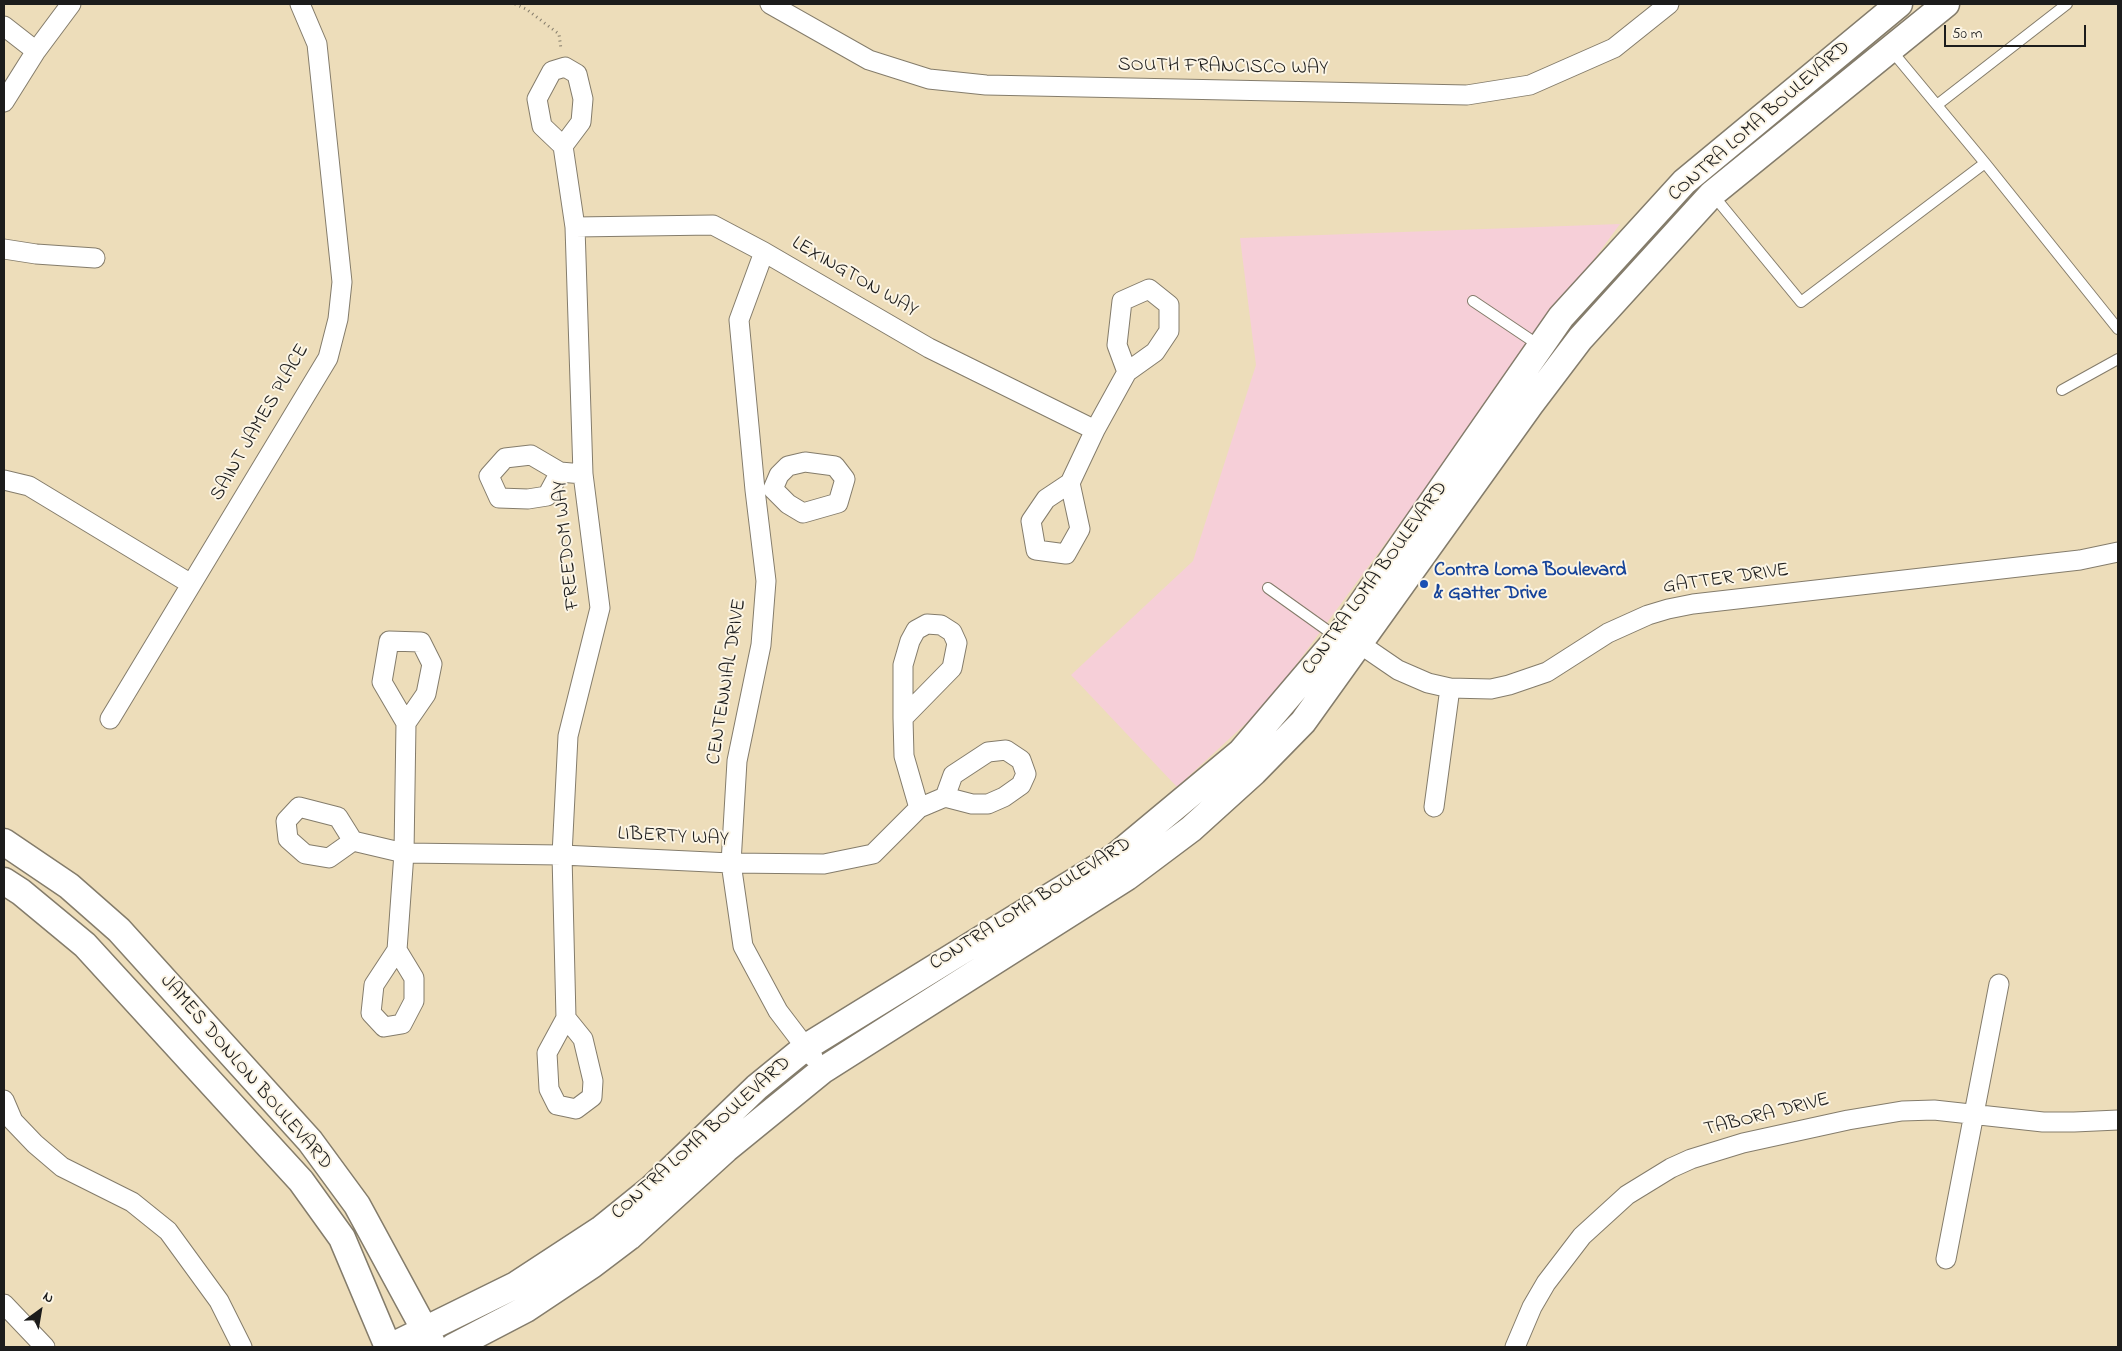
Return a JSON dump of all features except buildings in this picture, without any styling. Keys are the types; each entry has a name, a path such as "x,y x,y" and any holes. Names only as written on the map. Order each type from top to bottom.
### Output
{"main road":[{"name":"CONTRA LOMA BOULEVARD","path":"453,1347 526,1309 592,1265 629,1238 726,1150 823,1070 1127,877 1191,829 1254,772 1304,722 1349,641 1561,317 1684,182 1899,4"},
{"name":"CONTRA LOMA BOULEVARD","path":"389,1347 430,1338 600,1230 652,1188 757,1087 806,1046 1116,856 1241,752 1349,641 1580,339 1712,194 1946,4"},
{"name":"JAMES DONLON BOULEVARD","path":"4,842 69,886 119,930 310,1141 357,1205 430,1338"},
{"name":"JAMES DONLON BOULEVARD","path":"4,881 21,892 85,945 301,1182 342,1238 389,1347"}],"street":[{"path":"4,102 36,51 71,4"},
{"name":"SAINT JAMES PLACE","path":"110,719 328,358 338,319 342,282 318,44 300,4"},
{"name":"SOUTH FRANCISCO WAY","path":"770,4 869,60 929,79 986,85 1467,95 1530,85 1614,48 1669,4"},
{"path":"4,26 36,51"},
{"path":"565,67 577,74 583,99 581,122 563,146 542,126 537,99 552,71 565,67"},
{"name":"FREEDOM WAY","path":"563,146 575,227 583,474 600,608 568,736 562,855 566,1018"},
{"name":"LEXINGTON WAY","path":"575,227 713,225 764,252 929,348 1095,430"},
{"path":"4,250 95,258"},
{"name":"CENTENNIAL DRIVE","path":"764,252 739,320 764,490 766,581 761,645 737,761 731,863 743,946 778,1011 823,1070"},
{"path":"1070,483 1095,430 1127,372"},
{"path":"560,472 583,474"},
{"path":"4,480 29,486 192,584"},
{"name":"GATTER DRIVE","path":"1349,641 1398,670 1428,682 1450,688 1491,689 1529,679 1546,672 1608,633 1626,624 1648,615 1685,605 2080,560 2118,552"},
{"path":"902,718 952,668 957,643 952,632 941,625 927,624 916,630 910,641 903,665 902,718 904,756 919,808 945,798"},
{"path":"1434,807 1450,688"},
{"path":"397,950 404,853 406,723"},
{"name":"LIBERTY WAY","path":"353,841 404,853 562,855 731,863 824,864 873,854 919,808"},
{"path":"1946,1259 1999,984"},
{"path":"4,1100 13,1121 62,1167 132,1202 168,1231 219,1301 242,1347"},
{"name":"TABORA DRIVE","path":"1515,1347 1532,1307 1546,1282 1582,1236 1627,1195 1671,1168 1715,1150 1882,1114 1918,1110 2043,1122 2118,1120"},
{"path":"4,1304 45,1347"}],"lane":[{"path":"1937,105 2067,4"},
{"path":"1891,49 1985,162 2118,330"},
{"path":"1712,194 1801,302 1985,162"},
{"path":"1473,301 1541,347"},
{"path":"2062,390 2118,359"},
{"path":"1268,588 1349,641"}],"path":[{"path":"515,4 526,9 559,34 565,67"}],"shaded area":[{"path":"1620,224 1268,703 1177,787 1071,675 1193,561 1256,365 1240,238"}],"place":[{"name":"Contra Loma Boulevard & Gatter Drive","path":"1424,584"}]}
